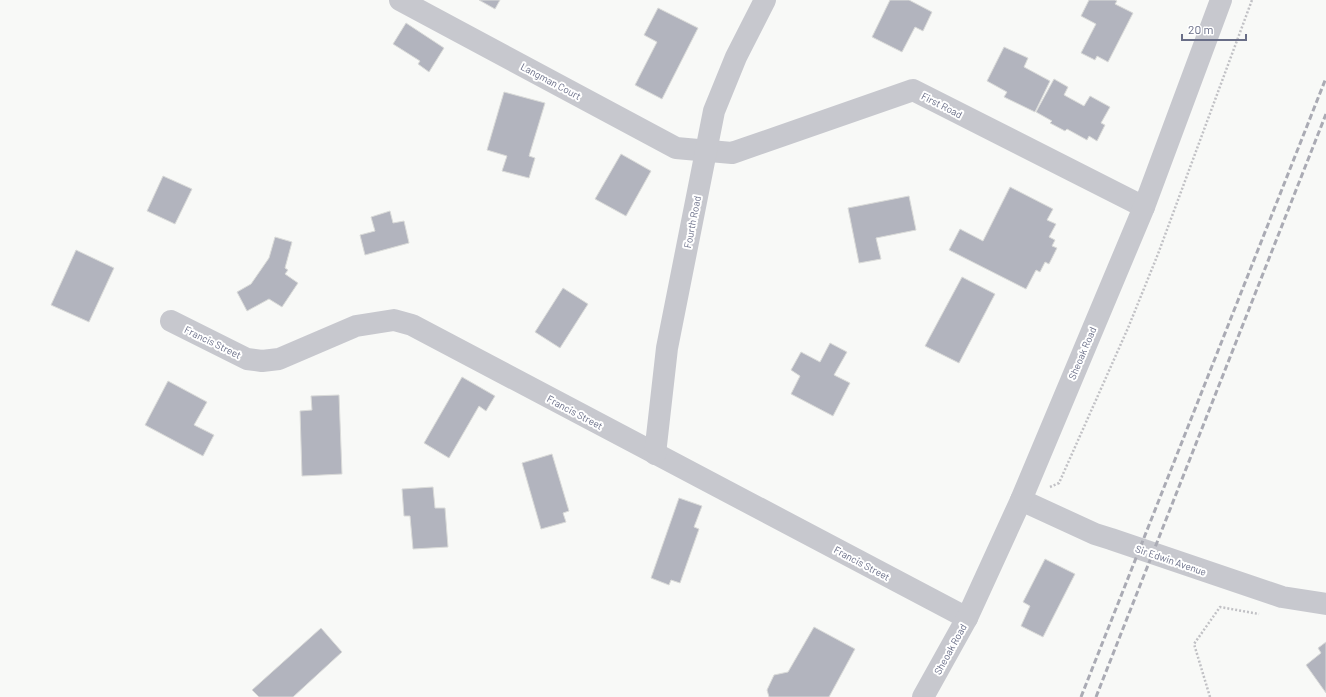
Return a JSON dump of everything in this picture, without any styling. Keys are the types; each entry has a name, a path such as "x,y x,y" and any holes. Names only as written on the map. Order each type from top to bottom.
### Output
{"street":[{"name":"Langman Court","path":"400,0 676,148 706,151"},
{"name":"Fourth Road","path":"656,454 666,348 714,112 736,56 765,0"},
{"name":"Sheoak Road","path":"923,697 968,618 1021,500 1144,207 1221,0"},
{"name":"First Road","path":"706,151 732,153 913,90 1144,207"},
{"name":"Francis Street","path":"171,321 247,359 262,360 278,359 356,326 394,320 412,325 968,618"},
{"name":"Sir Edwin Avenue","path":"1021,500 1095,534 1282,597 1326,604"}],"path":[{"path":"1021,500 1059,483 1128,328 1158,254 1252,0"},
{"path":"1210,697 1194,644 1220,607 1276,616 1282,597"}],"building":[{"path":"479,0 500,0 495,9"},
{"path":"890,0 909,0 932,12 923,31 915,27 902,52 872,37"},
{"path":"1089,0 1115,0 1117,1 1115,4 1133,13 1108,62 1097,56 1095,60 1081,53 1096,24 1081,16"},
{"path":"658,8 698,28 662,99 635,85 657,42 644,35"},
{"path":"406,23 444,48 429,72 418,64 420,61 393,44"},
{"path":"1004,47 1028,58 1024,67 1050,81 1035,112 1004,97 1007,92 987,81"},
{"path":"1054,79 1068,87 1064,95 1084,106 1090,96 1110,107 1101,123 1105,125 1097,141 1089,136 1087,140 1067,129 1065,131 1050,123 1052,121 1036,112"},
{"path":"504,92 545,103 529,156 535,158 529,178 502,171 507,156 487,150"},
{"path":"621,154 651,171 626,216 595,199"},
{"path":"163,176 192,189 175,224 147,211"},
{"path":"1010,187 1053,209 1047,220 1056,224 1049,237 1055,240 1052,246 1057,248 1049,264 1045,262 1040,272 1036,270 1026,289 949,250 960,229 983,241"},
{"path":"909,196 916,230 876,238 881,259 859,263 848,208"},
{"path":"390,211 393,223 404,221 409,243 365,255 360,235 375,231 371,217"},
{"path":"275,237 292,242 285,268 288,270 285,274 298,283 282,307 269,299 247,311 237,292 251,284 269,258"},
{"path":"76,250 114,268 89,322 51,305"},
{"path":"962,277 995,294 959,363 925,346"},
{"path":"563,288 588,304 560,348 535,332"},
{"path":"830,343 847,352 834,375 850,383 833,416 791,394 800,376 791,370 801,352 820,362"},
{"path":"462,377 495,396 486,411 479,406 449,458 424,443"},
{"path":"168,381 207,402 194,425 214,435 203,456 145,425"},
{"path":"339,395 342,474 302,476 300,411 312,410 311,396"},
{"path":"552,454 569,511 563,513 566,522 541,529 522,463"},
{"path":"433,487 435,508 445,508 448,547 413,549 410,516 404,516 402,489"},
{"path":"679,498 702,506 694,527 699,529 680,583 671,580 669,585 651,578"},
{"path":"1045,559 1075,574 1043,637 1021,626 1030,606 1023,602"},
{"path":"814,627 855,649 829,697 769,697 767,690 774,675 788,672"},
{"path":"321,628 342,652 293,697 259,697 252,690"},
{"path":"1326,642 1326,693 1306,665 1321,653 1318,648"}],"railway":[{"path":"1081,697 1326,78"},
{"path":"1096,697 1326,114"}]}
